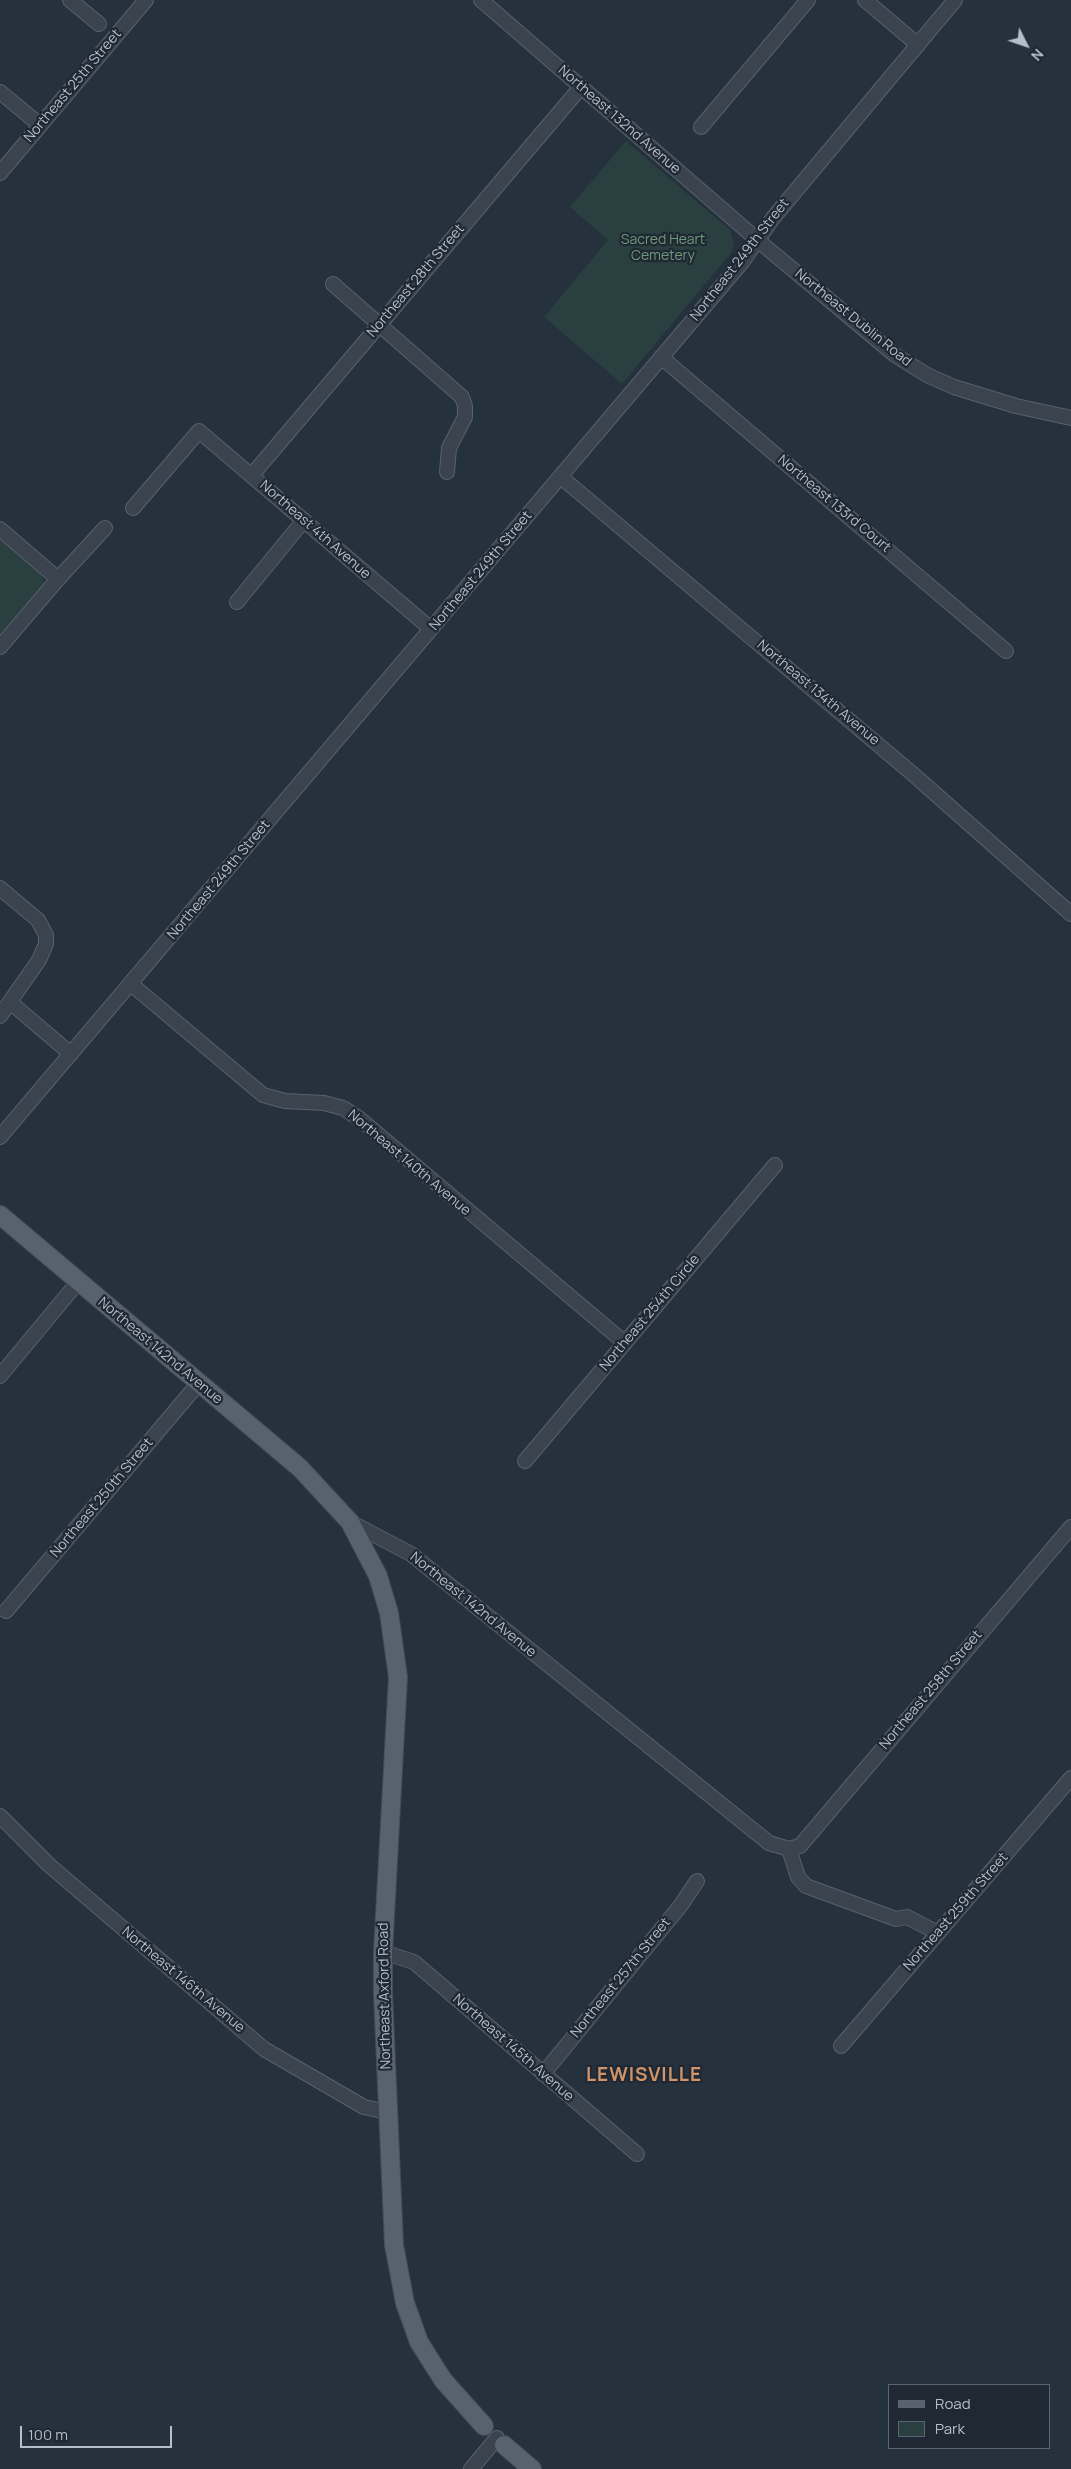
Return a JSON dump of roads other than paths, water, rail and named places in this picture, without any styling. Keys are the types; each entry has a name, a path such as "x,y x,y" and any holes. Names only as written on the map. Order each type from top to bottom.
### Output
{"main road":[{"name":"Northeast 142nd Avenue","path":"0,1215 198,1384 300,1468 350,1522"},
{"name":"Northeast Axford Road","path":"350,1522 378,1576 389,1613 398,1677 383,1952 387,2112 394,2245 405,2303 419,2342 443,2380 484,2426"},
{"path":"500,2442 532,2469"}],"street":[{"path":"70,0 99,24"},
{"name":"Northeast 25th Street","path":"0,173 146,0"},
{"name":"Northeast 132nd Avenue","path":"481,0 757,238"},
{"path":"702,127 808,0"},
{"path":"865,0 918,45"},
{"name":"Northeast 249th Street","path":"0,1137 743,261 757,238 956,0"},
{"name":"Northeast 28th Street","path":"252,475 581,87"},
{"path":"0,92 40,125"},
{"name":"Northeast Dublin Road","path":"757,238 883,346 924,373 973,394 1071,418"},
{"path":"333,284 458,394 464,402 465,417 449,448 447,472"},
{"name":"Northeast 133rd Court","path":"661,357 1006,652"},
{"name":"Northeast 4th Avenue","path":"133,508 199,431 431,629"},
{"name":"Northeast 134th Avenue","path":"561,477 914,774 1071,914"},
{"path":"237,602 304,520"},
{"path":"0,647 105,528"},
{"path":"0,530 58,579"},
{"path":"0,888 38,920 46,935 44,952 0,1016"},
{"name":"Northeast 140th Avenue","path":"130,984 263,1095 285,1101 324,1102 343,1108 360,1119 625,1343"},
{"path":"10,1002 70,1054"},
{"name":"Northeast 254th Circle","path":"524,1461 775,1165"},
{"path":"0,1376 78,1282"},
{"name":"Northeast 250th Street","path":"6,1611 198,1384"},
{"name":"Northeast 142nd Avenue","path":"350,1522 411,1554 769,1843 789,1849"},
{"name":"Northeast 258th Street","path":"789,1849 800,1846 1071,1527"},
{"name":"Northeast 259th Street","path":"841,2046 1071,1778"},
{"name":"Northeast 146th Avenue","path":"0,1816 48,1865 264,2049 364,2107 387,2112"},
{"path":"789,1849 798,1877 806,1886 896,1919 907,1917 938,1934"},
{"name":"Northeast 257th Street","path":"543,2074 681,1905 697,1881"},
{"name":"Northeast 145th Avenue","path":"383,1952 414,1962 637,2154"},
{"name":"Northeast Axford Road","path":"484,2426 500,2442"},
{"path":"471,2469 500,2442"}],"district":[{"name":"LEWISVILLE","path":"644,2076"}],"park label":[{"name":"Sacred Heart Cemetery","path":"663,248"}]}
